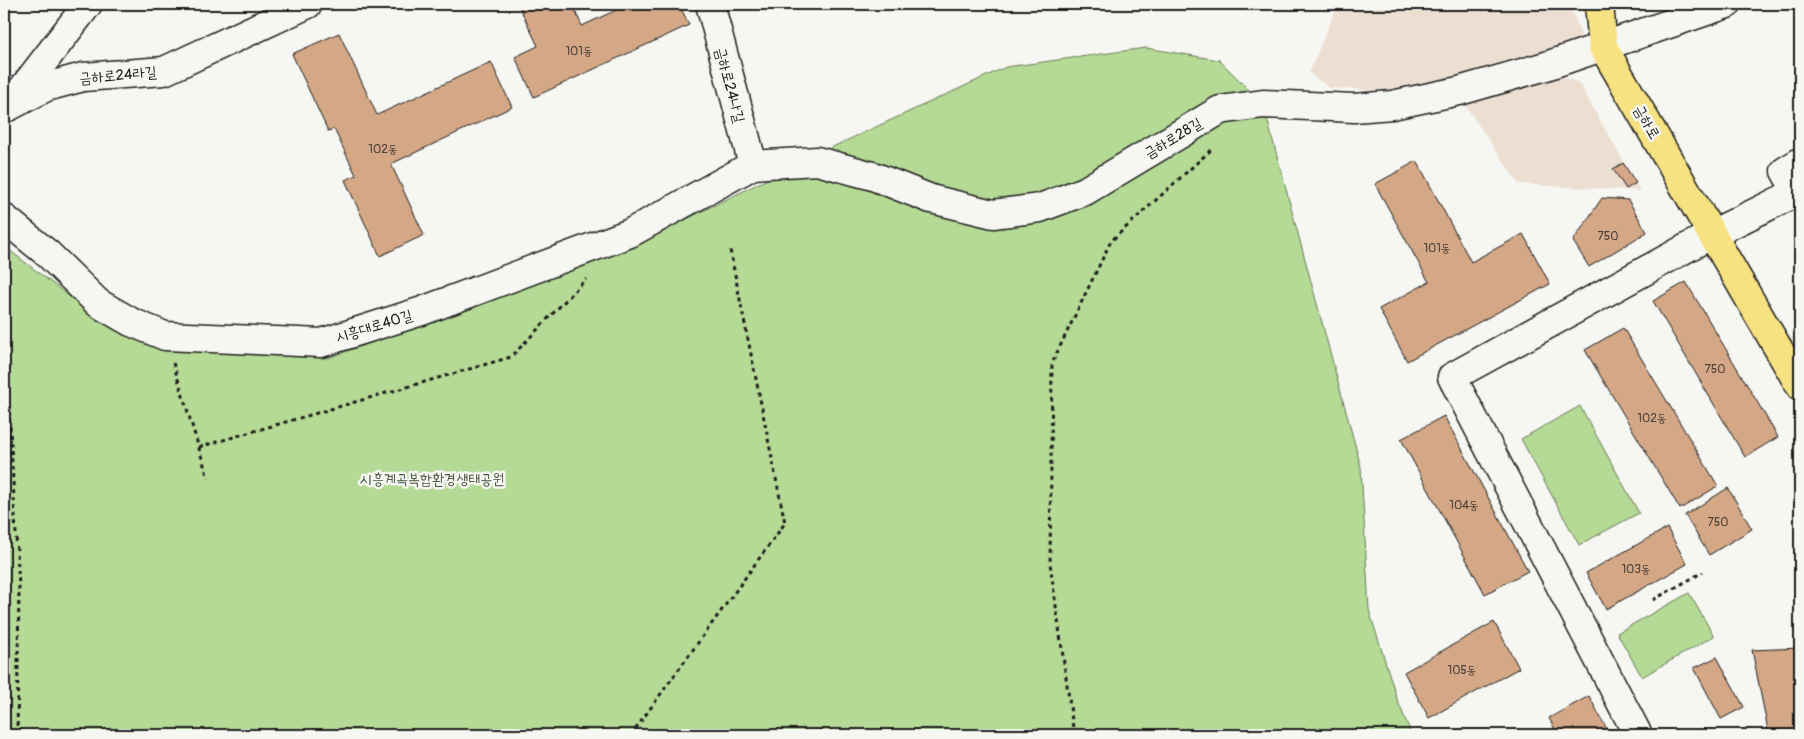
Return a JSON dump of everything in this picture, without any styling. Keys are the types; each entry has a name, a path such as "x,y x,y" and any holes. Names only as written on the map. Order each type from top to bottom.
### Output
{"main road":[{"name":"금하로","path":"1599,4 1603,47 1800,386"}],"street":[{"path":"6,110 88,4"},
{"name":"금하로24라길","path":"6,110 46,87 83,77 164,71 308,4"},
{"name":"금하로24나길","path":"710,4 753,165"},
{"name":"금하로28길","path":"753,165 817,161 873,176 931,199 993,214 1040,208 1085,190 1220,110 1263,104 1354,108 1392,105 1459,91 1603,47 1727,4"},
{"path":"1638,735 1452,376 1712,234 1799,194 1785,171 1800,162"},
{"name":"시흥대로40길","path":"4,218 48,254 98,303 131,322 165,336 321,342 422,311 630,234 753,165"}],"path":[{"path":"1074,735 1050,563 1052,363 1111,241 1213,148"},
{"path":"631,735 785,523 730,250"},
{"path":"199,446 511,358 589,276"},
{"path":"165,336 208,478"},
{"path":"4,395 9,411 19,587 17,735"},
{"path":"1653,600 1702,572"}],"shaded area":[{"path":"1338,4 1569,4 1583,40 1516,59 1461,79 1389,91 1330,88 1309,73"},
{"path":"1563,77 1579,83 1640,191 1519,184 1462,101"}],"green space":[{"name":"시흥계곡복합환경생태공원","path":"1146,48 1219,60 1263,104 1361,467 1369,610 1398,702 1412,735 4,735 4,246 100,320 158,346 328,358 590,264 630,247 826,150 1006,67"},
{"path":"1580,406 1639,513 1579,545 1521,439"},
{"path":"1689,593 1714,636 1642,677 1617,633"}],"building":[{"path":"518,4 572,4 582,26 629,4 679,4 689,25 534,97 515,57 538,46"},
{"path":"339,33 377,115 491,62 512,107 391,164 424,235 380,256 345,180 356,175 334,129 328,131 292,54"},
{"path":"1417,161 1471,262 1523,234 1550,284 1407,361 1379,309 1429,282 1375,184"},
{"path":"1623,163 1636,183 1626,189 1613,169"},
{"path":"1602,198 1628,200 1647,232 1589,267 1573,241"},
{"path":"1686,282 1778,437 1745,457 1653,301"},
{"path":"1623,328 1718,486 1680,509 1585,350"},
{"path":"1444,416 1528,571 1485,594 1401,439"},
{"path":"1728,488 1752,529 1709,555 1685,515"},
{"path":"1667,528 1687,564 1606,609 1586,573"},
{"path":"1494,622 1519,668 1429,718 1404,672"},
{"path":"1800,648 1800,735 1769,735 1752,650"},
{"path":"1717,657 1744,707 1721,719 1694,668"},
{"path":"1589,696 1610,735 1558,735 1549,718"}]}
